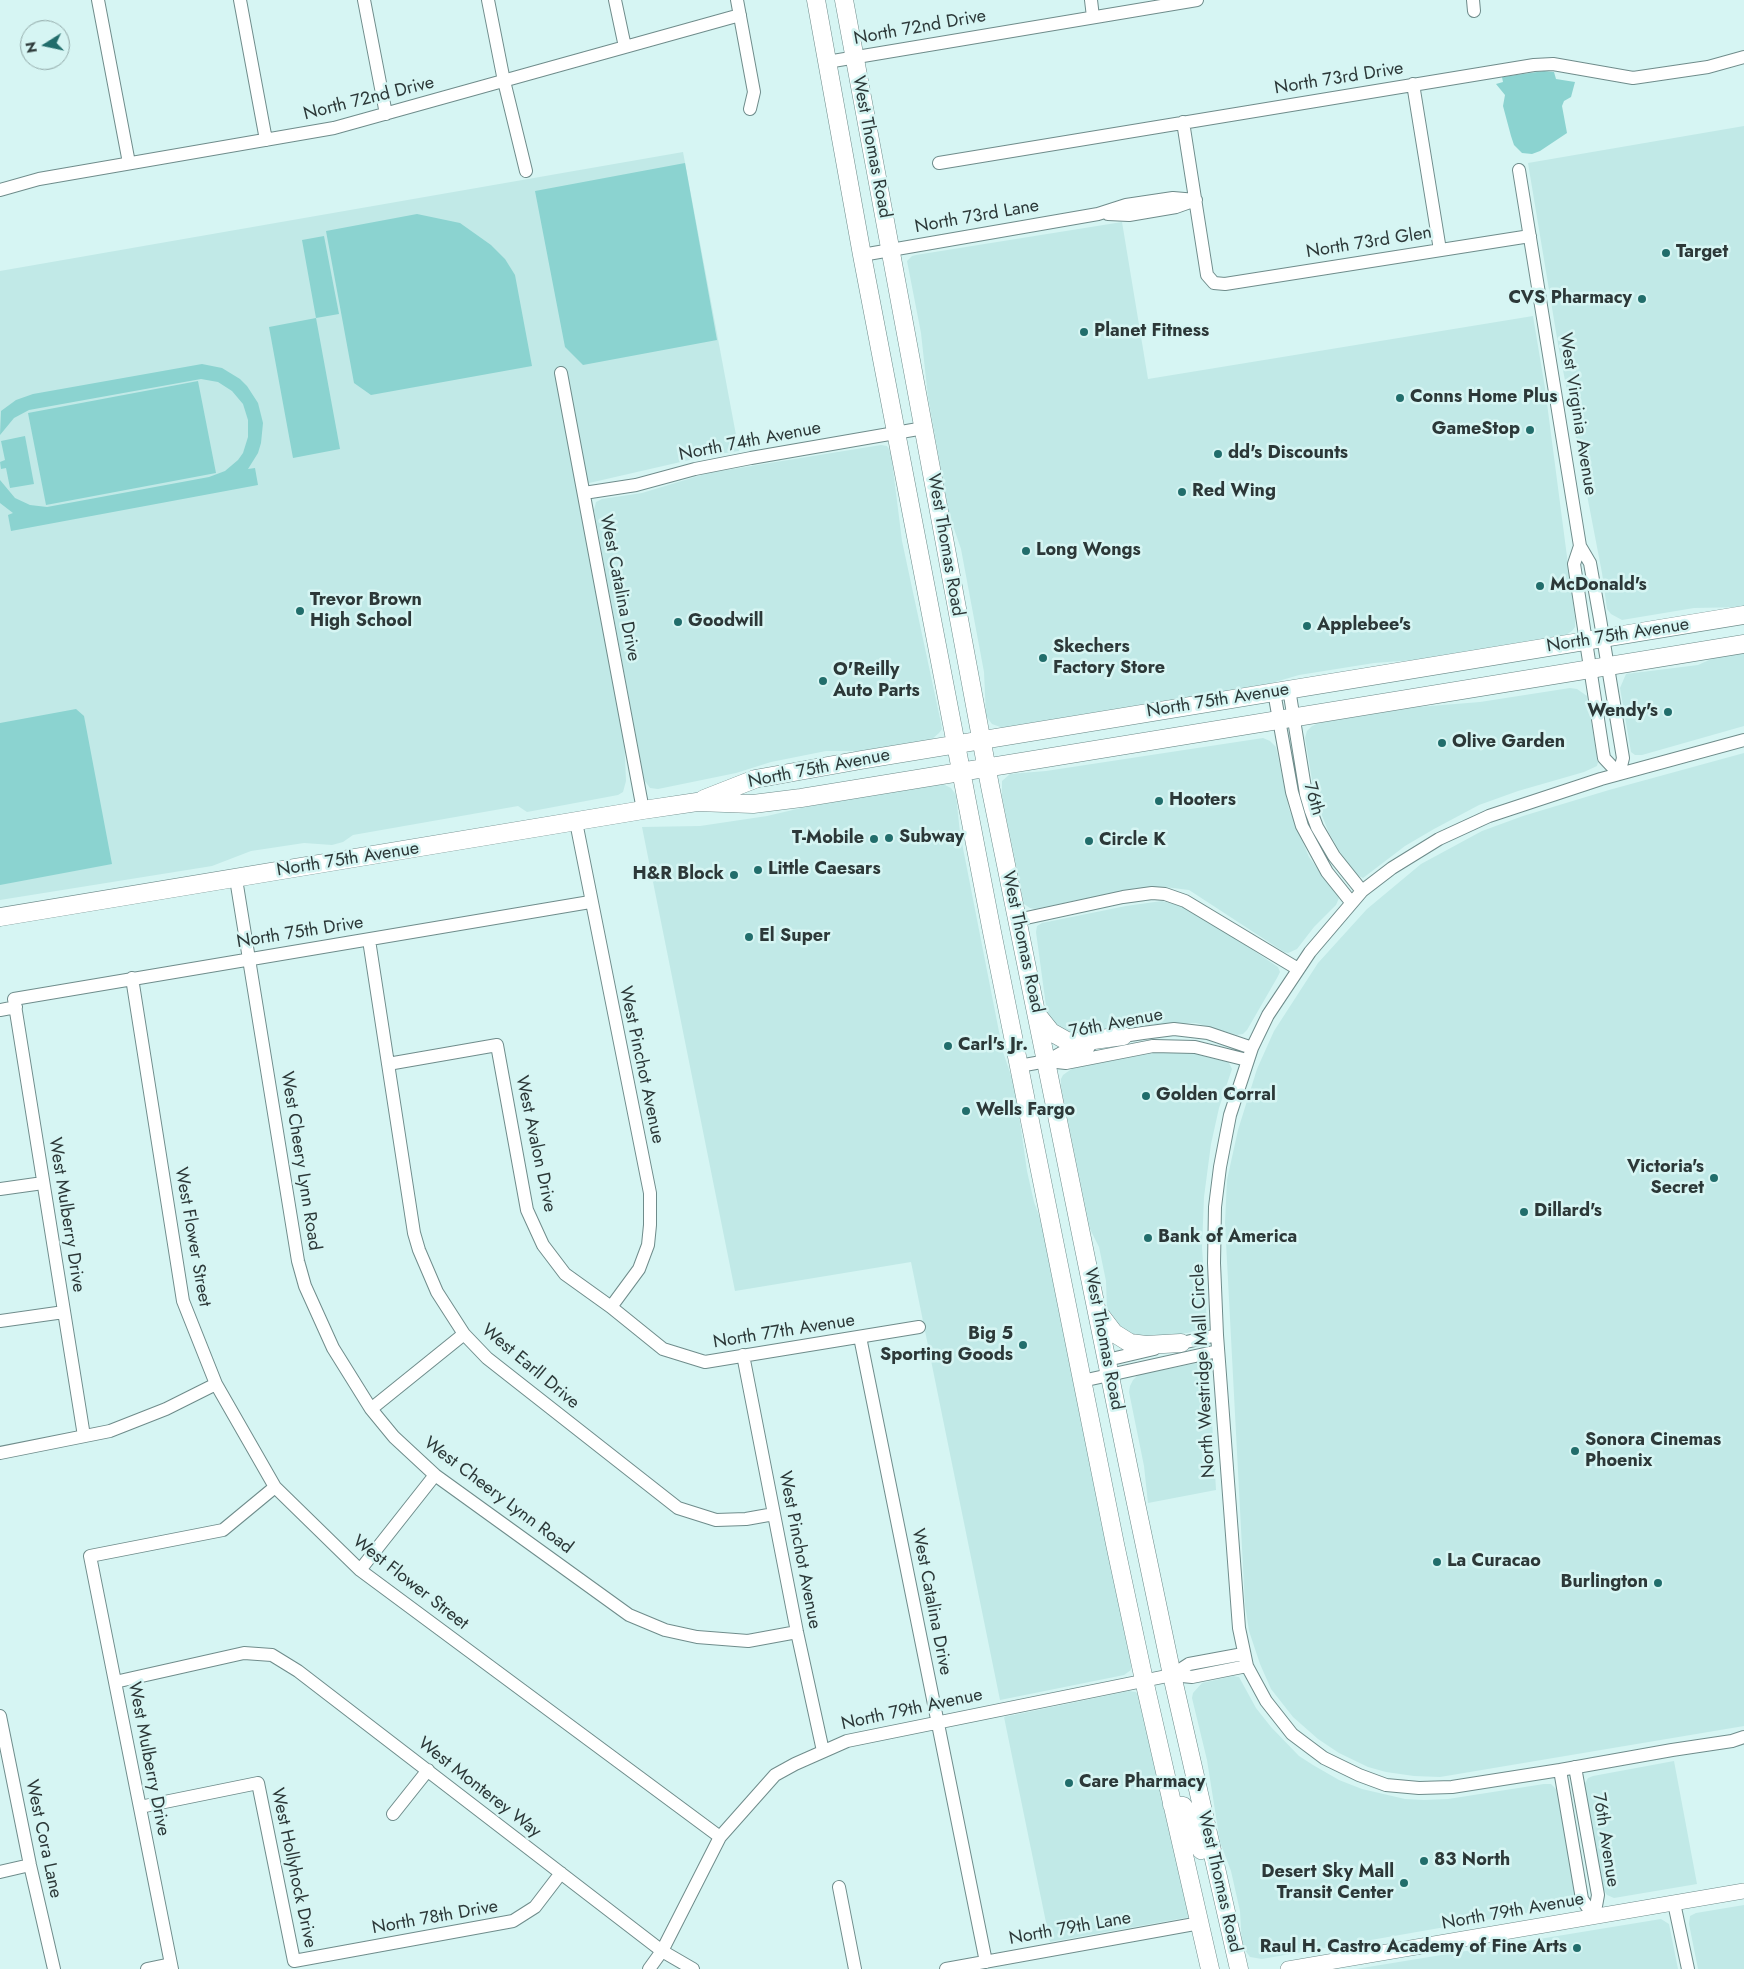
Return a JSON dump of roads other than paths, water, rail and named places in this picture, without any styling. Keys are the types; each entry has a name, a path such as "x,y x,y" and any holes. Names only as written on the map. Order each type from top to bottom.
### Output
{"main road":[{"name":"West Thomas Road","path":"816,0 862,255 1019,1066 1144,1680 1210,1969"},
{"name":"West Thomas Road","path":"844,0 986,767 1172,1675 1239,1969"},
{"name":"North 75th Avenue","path":"696,802 755,779 1281,690 1744,615"},
{"name":"North 75th Avenue","path":"0,917 696,802 753,804 801,798 1744,644"},
{"path":"1037,1015 1051,1032 1067,1041 1079,1042 1123,1036"},
{"path":"1097,1308 1107,1326 1130,1343 1181,1343"},
{"path":"1081,1374 1109,1367"},
{"path":"1172,1805 1183,1806 1187,1812 1205,1864 1222,1899"}],"street":[{"path":"98,0 128,163"},
{"path":"240,0 266,140"},
{"path":"364,0 386,114"},
{"path":"488,0 504,81 526,171"},
{"path":"615,0 625,47"},
{"path":"737,0 754,92 750,109"},
{"path":"1091,0 1093,17"},
{"name":"North 72nd Drive","path":"827,62 1197,0"},
{"name":"North 72nd Drive","path":"0,190 39,179 334,128 740,15"},
{"name":"North 73rd Drive","path":"939,162 1527,66 1553,64 1620,76 1643,77 1708,67 1744,57"},
{"path":"1413,84 1440,250"},
{"path":"1183,122 1196,200"},
{"name":"West Virginia Avenue","path":"1519,170 1580,546 1590,563 1595,640 1590,669 1604,758 1613,775"},
{"name":"North 73rd Lane","path":"862,255 1098,214 1129,215 1173,198 1196,200"},
{"name":"North 73rd Glen","path":"1196,200 1207,275 1214,283 1225,284 1530,236"},
{"name":"West Catalina Drive","path":"561,373 643,810"},
{"name":"North 74th Avenue","path":"584,493 636,485 695,469 924,428"},
{"name":"West Virginia Avenue","path":"1595,640 1608,666 1623,758 1613,775"},
{"name":"76th","path":"1281,690 1286,719 1292,792 1302,826 1326,872 1352,902"},
{"name":"76th","path":"1286,719 1317,827 1334,856 1362,891"},
{"name":"North Westridge Mall Circle","path":"1744,740 1613,775 1506,809 1439,839 1392,868 1362,891 1327,931 1298,969 1268,1015 1250,1054 1230,1115 1216,1194 1214,1263 1218,1352 1238,1620 1243,1654 1247,1666 1266,1701 1292,1734 1313,1751 1336,1765 1386,1785 1419,1788 1444,1787 1568,1769 1732,1741 1744,1737"},
{"name":"West Pinchot Avenue","path":"576,822 590,902 650,1193 648,1245 639,1269 611,1307"},
{"name":"West Cheery Lynn Road","path":"236,879 298,1261 314,1310 333,1348 371,1409 394,1437 435,1475 629,1615 665,1630 698,1637 748,1641 797,1632"},
{"path":"1017,920 1123,897 1147,893 1165,894 1185,901 1298,969"},
{"name":"North 75th Drive","path":"0,1010 15,1003 132,978 590,902"},
{"name":"West Earll Drive","path":"370,940 412,1220 419,1250 436,1292 464,1334 487,1358 678,1508 716,1520 746,1519 774,1514"},
{"name":"West Flower Street","path":"132,978 183,1301 216,1384 275,1487 360,1570 720,1837"},
{"name":"West Mulberry Drive","path":"15,1003 84,1436"},
{"name":"76th Avenue","path":"1047,1061 1063,1052 1110,1042 1123,1036 1159,1030 1190,1031 1208,1034 1250,1054"},
{"name":"West Avalon Drive","path":"388,1064 497,1045 527,1210 543,1245 564,1274 611,1307"},
{"name":"76th Avenue","path":"1019,1066 1047,1061 1066,1063 1135,1048 1161,1045 1250,1054"},
{"path":"0,1189 44,1183"},
{"name":"North 77th Avenue","path":"611,1307 663,1349 705,1362 919,1327"},
{"path":"0,1321 64,1312"},
{"path":"371,1409 464,1334"},
{"path":"1109,1367 1181,1343 1217,1335"},
{"name":"West Catalina Drive","path":"860,1338 986,1962"},
{"path":"1109,1367 1218,1352"},
{"name":"West Pinchot Avenue","path":"742,1355 797,1632 823,1751"},
{"path":"0,1453 110,1431 166,1409 216,1384"},
{"path":"360,1570 435,1475"},
{"name":"West Mulberry Drive","path":"171,1966 90,1556 222,1530 275,1487"},
{"name":"West Monterey Way","path":"115,1682 244,1653 272,1655 298,1671 662,1951"},
{"path":"1172,1675 1189,1664 1243,1654"},
{"path":"1172,1675 1192,1677 1247,1666"},
{"name":"North 79th Avenue","path":"650,1969 662,1951 720,1837 775,1775 847,1741 1172,1675"},
{"name":"West Cora Lane","path":"0,1716 30,1865 54,1969"},
{"name":"76th Avenue","path":"1568,1769 1598,1895 1594,1917"},
{"path":"393,1814 428,1770"},
{"name":"West Hollyhock Drive","path":"140,1807 258,1782 294,1960"},
{"path":"0,1872 30,1865"},
{"name":"North 78th Drive","path":"294,1960 513,1921 535,1907 561,1873"},
{"path":"839,1887 855,1969"},
{"name":"North 79th Avenue","path":"1288,1969 1744,1891"},
{"path":"1674,1903 1688,1969"},
{"name":"North 79th Lane","path":"946,1969 1200,1923"},
{"path":"662,1951 693,1969"},
{"path":"147,1969 171,1966"}],"place":[{"name":"Target","path":"1666,253"},
{"name":"CVS Pharmacy","path":"1642,299"},
{"name":"Planet Fitness","path":"1084,332"},
{"name":"Conns Home Plus","path":"1400,398"},
{"name":"GameStop","path":"1530,430"},
{"name":"dd's Discounts","path":"1218,454"},
{"name":"Red Wing","path":"1182,492"},
{"name":"Long Wongs","path":"1026,551"},
{"name":"McDonald's","path":"1540,586"},
{"name":"Trevor Brown High School","path":"300,611"},
{"name":"Goodwill","path":"678,622"},
{"name":"Applebee's","path":"1307,626"},
{"name":"Skechers Factory Store","path":"1043,658"},
{"name":"O'Reilly Auto Parts","path":"823,681"},
{"name":"Wendy's","path":"1668,712"},
{"name":"Olive Garden","path":"1442,743"},
{"name":"Hooters","path":"1159,801"},
{"name":"Subway","path":"889,838"},
{"name":"T-Mobile","path":"874,839"},
{"name":"Circle K","path":"1089,841"},
{"name":"Little Caesars","path":"758,870"},
{"name":"H&R Block","path":"734,875"},
{"name":"El Super","path":"749,937"},
{"name":"Carl's Jr.","path":"948,1046"},
{"name":"Golden Corral","path":"1146,1096"},
{"name":"Wells Fargo","path":"966,1111"},
{"name":"Victoria's Secret","path":"1714,1178"},
{"name":"Dillard's","path":"1524,1212"},
{"name":"Bank of America","path":"1148,1238"},
{"name":"Big 5 Sporting Goods","path":"1023,1345"},
{"name":"Sonora Cinemas Phoenix","path":"1575,1451"},
{"name":"La Curacao","path":"1437,1562"},
{"name":"Burlington","path":"1658,1583"},
{"name":"Care Pharmacy","path":"1069,1783"},
{"name":"83 North","path":"1424,1861"},
{"name":"Desert Sky Mall Transit Center","path":"1404,1883"},
{"name":"Raul H. Castro Academy of Fine Arts","path":"1577,1948"}]}
